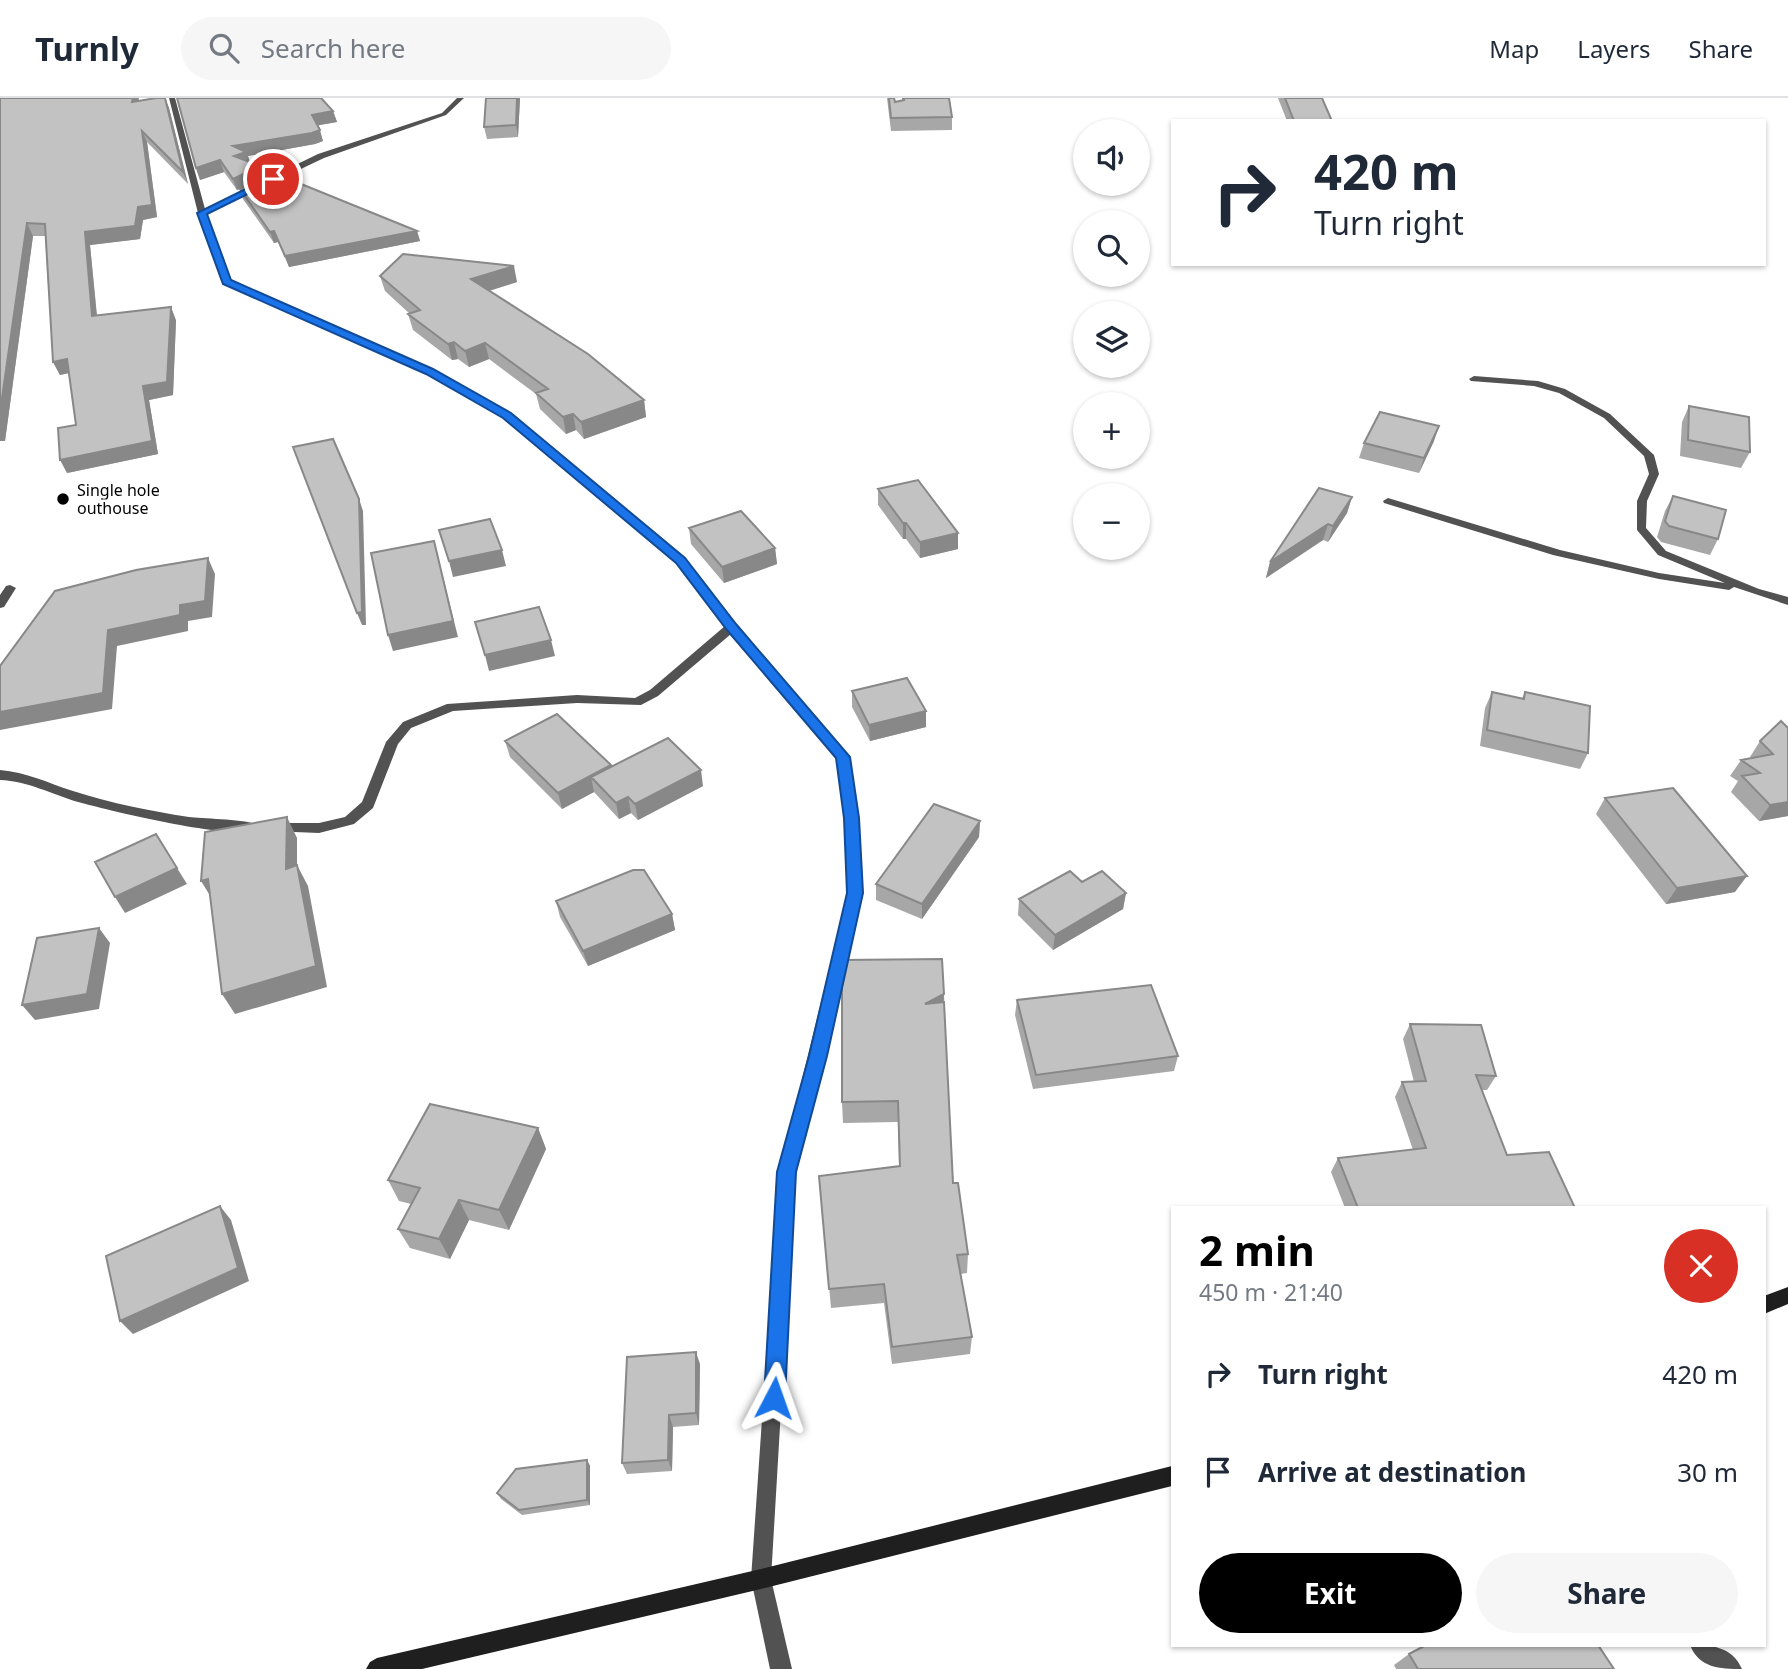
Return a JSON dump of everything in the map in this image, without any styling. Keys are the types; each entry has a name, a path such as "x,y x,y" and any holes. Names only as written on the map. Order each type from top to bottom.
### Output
{"main road":[{"path":"1766,1304 1788,1295"},
{"path":"377,1669 761,1579 1171,1476"}],"street":[{"path":"172,98 202,213 227,282 429,372 507,415 681,560 732,627 843,757 851,818 855,893 818,1056 787,1172 761,1579 781,1669"},
{"path":"202,213 321,156 444,114 460,98"},
{"path":"1474,379 1535,383 1562,391 1607,416 1648,455 1654,474 1642,501 1641,528 1662,553 1755,591 1788,601"},
{"path":"1388,501 1557,553 1659,576 1755,591"},
{"path":"0,604 10,588"},
{"path":"0,775 20,775 75,797 182,821 249,827 319,828 349,821 368,805 393,742 407,725 451,707 577,699 637,702 654,694 732,627"},
{"path":"1703,1647 1731,1669"}],"building":[{"path":"0,98 133,98 132,102 165,98 183,172 142,131 152,205 138,207 135,226 85,232 92,316 171,307 167,382 143,386 152,441 60,460 58,428 76,425 67,359 53,362 45,224 27,223 0,412"},
{"path":"177,98 321,98 333,111 312,115 320,130 312,133 233,146 246,152 234,156 260,166 233,179 220,160 196,168"},
{"path":"486,98 517,98 516,125 484,127"},
{"path":"889,98 894,98 895,102 904,100 903,98 949,98 952,117 891,118"},
{"path":"1285,98 1322,98 1331,119 1293,119"},
{"path":"274,173 417,231 285,256 274,231 270,232 240,189"},
{"path":"403,254 514,266 471,279 588,354 644,400 581,422 573,414 563,417 536,393 548,389 485,343 465,351 454,342 448,344 408,314 420,310 380,276"},
{"path":"1689,406 1749,417 1750,452 1688,440"},
{"path":"1380,412 1439,426 1424,458 1364,443"},
{"path":"333,439 359,499 362,612 357,613 293,447"},
{"path":"918,480 958,533 920,542 878,489"},
{"path":"1319,488 1352,497 1333,526 1328,524 1270,562"},
{"path":"1673,496 1726,510 1718,539 1669,526 1665,521"},
{"path":"741,511 775,548 722,567 689,528"},
{"path":"490,519 502,550 449,561 439,530"},
{"path":"434,541 453,621 388,635 371,553"},
{"path":"208,558 205,601 180,605 180,615 108,630 103,693 0,712 0,666 55,591 136,570"},
{"path":"539,607 551,640 485,655 475,622"},
{"path":"907,678 926,711 869,725 852,691"},
{"path":"1492,692 1524,699 1525,692 1590,706 1588,753 1487,730"},
{"path":"557,714 611,765 558,793 505,741"},
{"path":"1781,721 1788,728 1788,802 1770,805 1742,776 1760,773 1741,760 1773,754 1760,741"},
{"path":"668,738 701,770 635,804 628,797 616,803 591,777"},
{"path":"1673,788 1747,876 1677,888 1605,798"},
{"path":"934,804 980,821 922,904 876,884"},
{"path":"287,817 286,869 297,865 316,966 222,994 208,879 201,881 205,832"},
{"path":"156,834 177,868 115,897 95,862"},
{"path":"633,870 644,870 672,914 583,951 556,901"},
{"path":"1070,871 1082,882 1102,871 1126,893 1055,935 1019,899"},
{"path":"99,928 87,994 22,1005 37,938"},
{"path":"942,959 944,994 925,1004 944,1002 953,1183 958,1183 968,1254 957,1255 972,1337 892,1347 884,1284 829,1289 819,1176 900,1166 898,1101 842,1102 842,960"},
{"path":"1151,985 1178,1056 1036,1075 1017,1000"},
{"path":"1410,1024 1481,1025 1496,1076 1476,1075 1507,1155 1549,1152 1574,1206 1357,1206 1338,1158 1426,1148 1402,1082 1426,1081"},
{"path":"430,1104 538,1128 499,1210 459,1200 439,1239 398,1229 420,1188 388,1180"},
{"path":"220,1206 238,1268 120,1321 106,1256"},
{"path":"696,1352 696,1413 669,1415 668,1460 622,1463 627,1357"},
{"path":"587,1460 587,1500 519,1510 497,1493 516,1469"},
{"path":"1422,1647 1599,1647 1614,1669 1418,1669 1409,1654"}],"place":[{"name":"Single hole outhouse","path":"63,499"}],"route":[{"path":"273,179 202,213 227,282 429,372 507,415 681,560 732,627 843,757 851,818 855,893 818,1056 787,1172 774,1398"}]}
